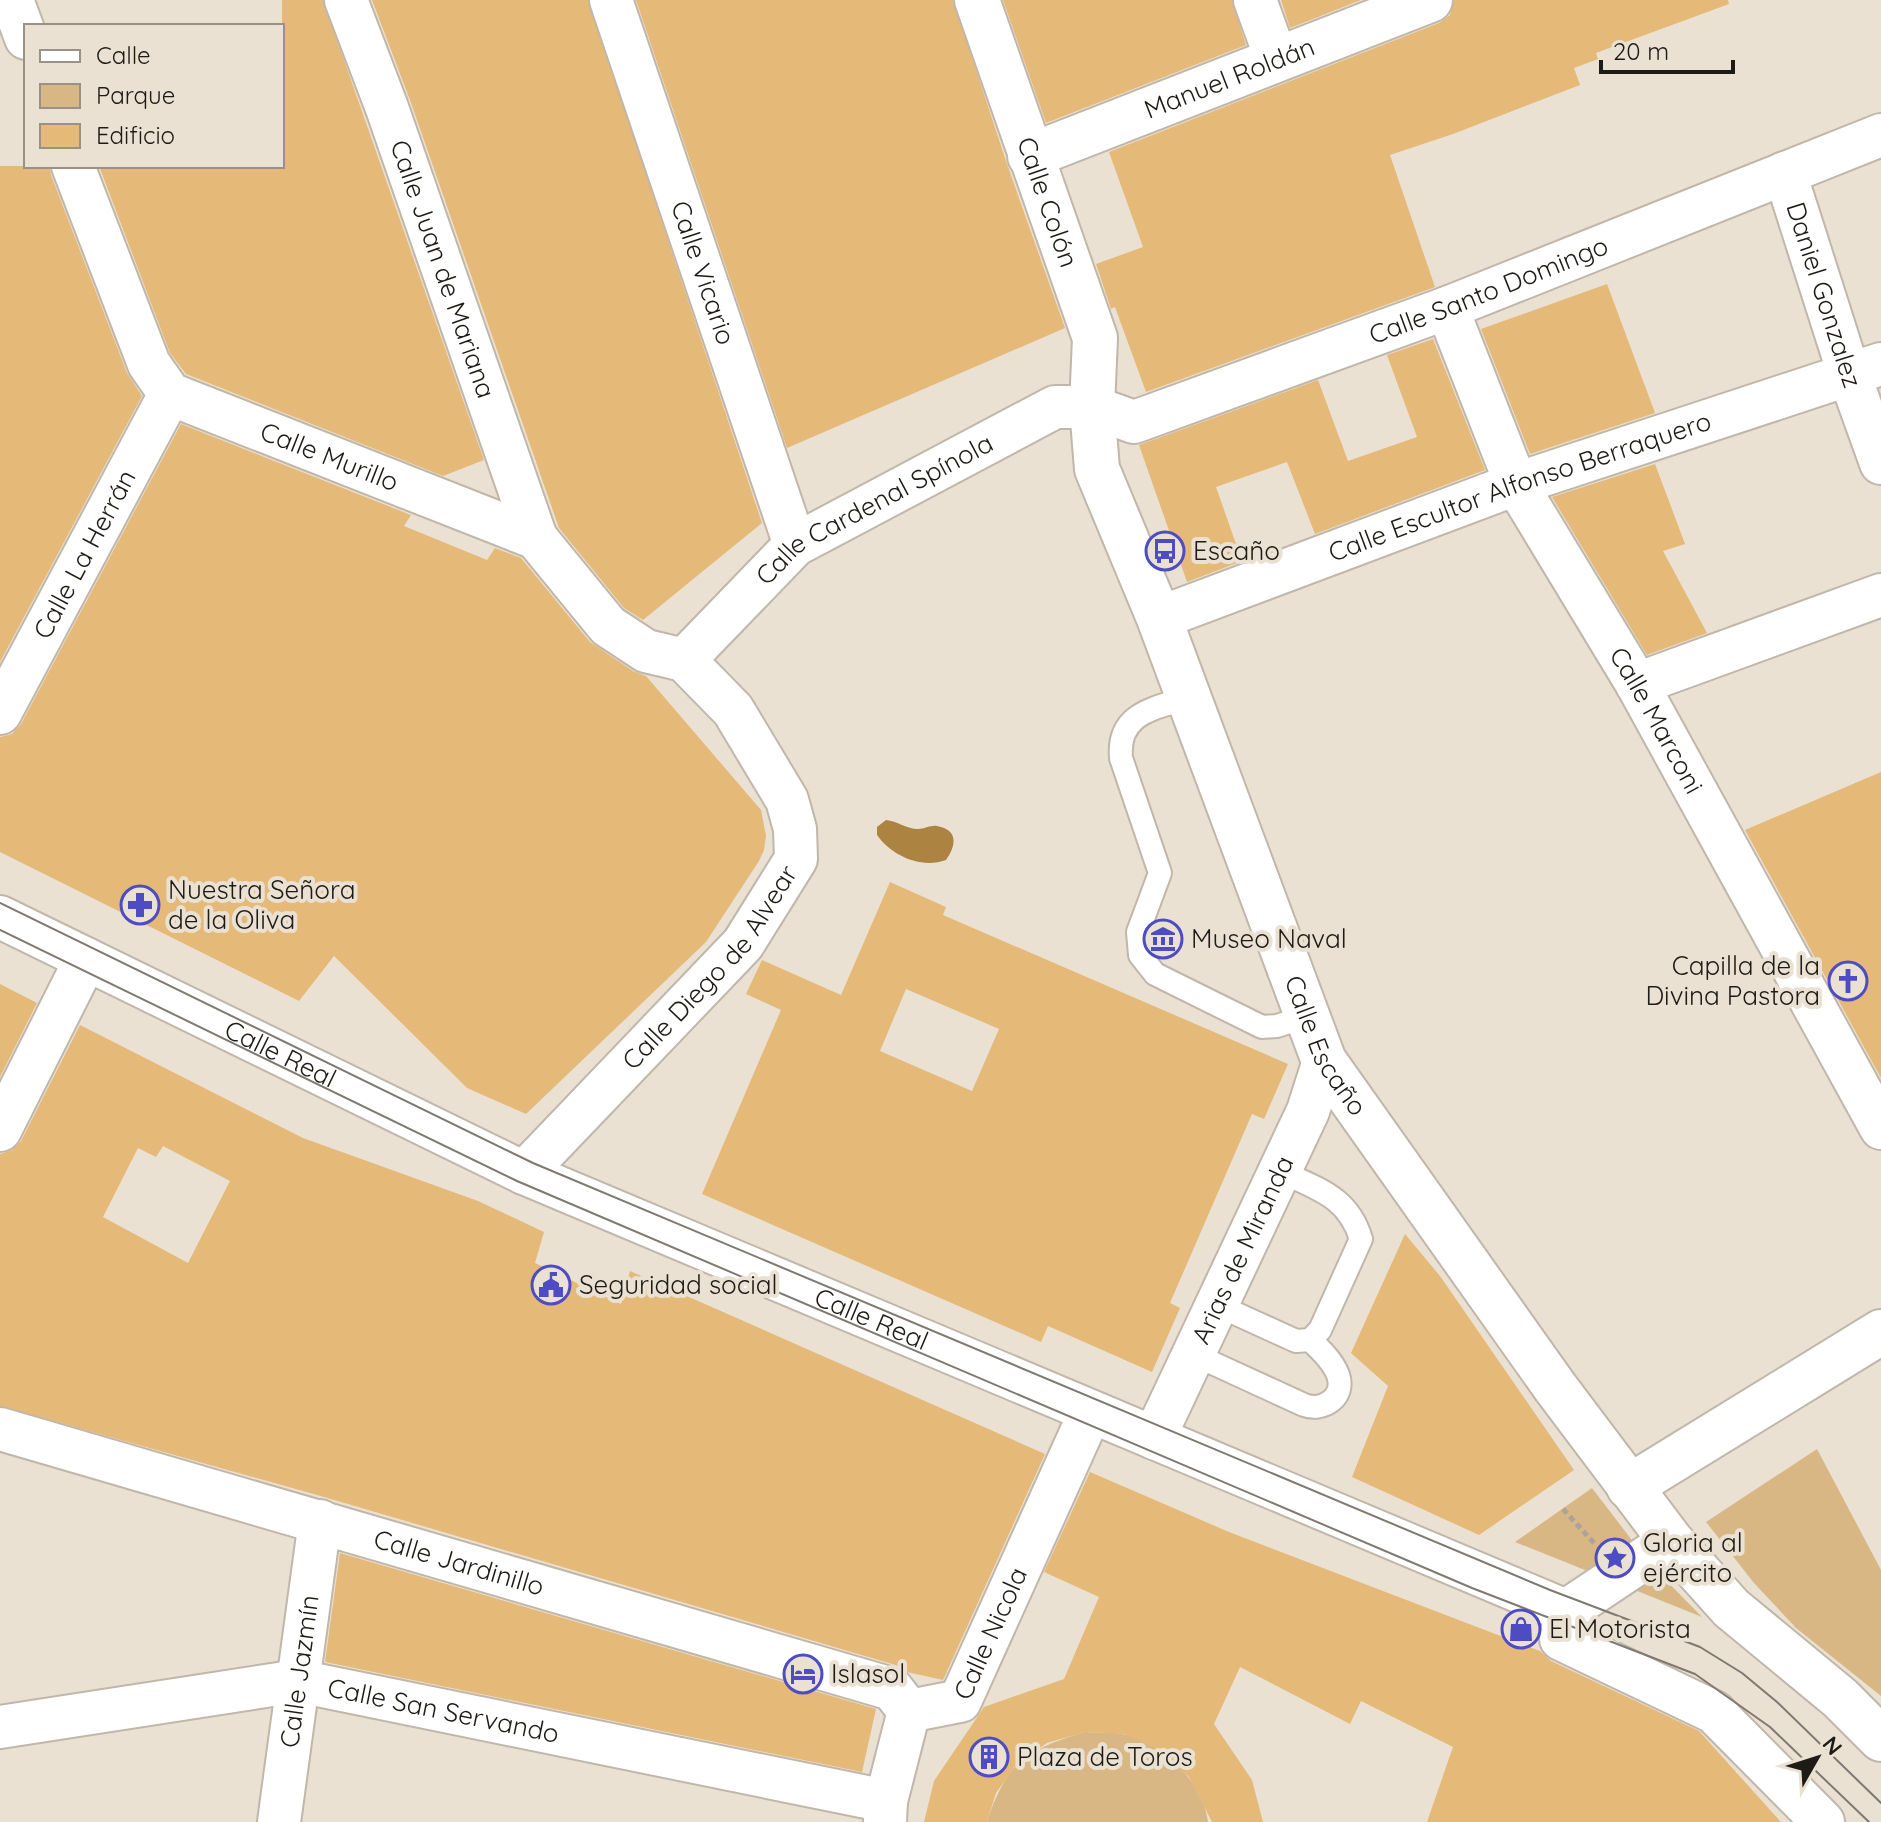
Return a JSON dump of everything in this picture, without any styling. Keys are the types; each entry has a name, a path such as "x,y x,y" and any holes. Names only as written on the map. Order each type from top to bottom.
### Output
{"street":[{"path":"12,0 24,33"},
{"name":"Calle Juan de Mariana","path":"346,0 387,108 536,538"},
{"name":"Calle Vicario","path":"611,0 795,545"},
{"name":"Calle Colón","path":"977,0 1095,338 1092,398"},
{"path":"1255,0 1276,58"},
{"name":"Manuel Roldán","path":"1030,156 1430,0"},
{"name":"Calle Santo Domingo","path":"1092,398 1134,422 1447,308 1881,135"},
{"path":"74,168 149,364 170,394"},
{"name":"Daniel Gonzalez","path":"1785,173 1865,369 1881,463"},
{"name":"Calle Marconi","path":"1447,308 1516,484 1637,684 1876,1106"},
{"name":"Calle Escultor Alfonso Berraquero","path":"1159,618 1516,484 1865,369"},
{"name":"Calle Murillo","path":"170,394 536,538 608,626 646,651 684,660"},
{"name":"Calle La Herrán","path":"0,713 170,394"},
{"name":"Calle Cardenal Spínola","path":"684,660 795,545 1055,407 1092,398"},
{"name":"Calle Escaño","path":"1092,398 1097,469 1159,618 1324,1061 1555,1387 1671,1541 1731,1608 1840,1698 1881,1739"},
{"path":"1637,684 1881,595"},
{"name":"Calle Diego de Alvear","path":"524,1173 743,944 796,859 795,829 787,800 733,710 684,660"},
{"name":"Calle Real","path":"0,917 524,1173 1550,1604"},
{"path":"0,1130 86,959"},
{"name":"Arias de Miranda","path":"1154,1438 1308,1111 1324,1061"},
{"path":"1629,1487 1881,1332"},
{"name":"Calle Nicola","path":"909,1711 960,1701 1090,1413"},
{"name":"Calle Jardinillo","path":"0,1429 892,1689 909,1711"},
{"name":"Calle Jazmín","path":"279,1822 320,1521"},
{"path":"1671,1541 1550,1604 1561,1639 1714,1712 1823,1822"},
{"name":"Calle San Servando","path":"0,1727 298,1681 885,1812"},
{"path":"885,1812 909,1711"}],"lane":[{"path":"1189,697 1141,714 1123,732 1120,745 1121,758 1160,873 1138,932 1140,955 1155,974 1262,1027 1277,1026 1307,1016"},
{"path":"1217,1305 1296,1341 1310,1340 1320,1330 1361,1239 1356,1222 1332,1196 1280,1171"},
{"path":"1193,1354 1304,1405 1318,1408 1336,1396 1340,1381 1334,1367 1310,1340"}],"path":[{"path":"1563,1509 1600,1549"}],"green space":[{"path":"1817,1449 1881,1570 1881,1696 1796,1628 1754,1583 1706,1522"},
{"path":"1592,1488 1651,1565 1702,1617 1515,1542"},
{"path":"1085,1732 1122,1734 1152,1745 1189,1778 1205,1807 1208,1822 987,1822 1002,1785 1021,1761 1048,1745"}],"shaded area":[{"path":"886,820 914,829 934,826 949,831 954,839 946,860 917,862 899,855 877,835 877,827"}],"building":[{"path":"282,0 323,0 484,460 443,476 186,374 170,353 100,168 284,168"},
{"path":"372,0 588,0 762,523 643,620 624,608 559,528 410,100"},
{"path":"636,0 953,0 1065,328 787,448"},
{"path":"1003,0 1232,0 1246,45 1046,123"},
{"path":"1281,0 1361,0 1290,28"},
{"path":"1454,0 1728,0 1729,4 1596,53 1598,59 1574,68 1580,85 1390,155 1435,287 1146,392 1115,307 1111,309 1096,264 1143,247 1109,152 1439,23 1450,15"},
{"path":"0,166 24,166 50,168 127,373 142,396 0,662"},
{"path":"1607,284 1655,413 1530,454 1481,329"},
{"path":"1433,339 1485,470 1315,534 1287,462 1216,487 1242,561 1187,582 1139,445 1318,380 1348,461 1417,437 1387,355"},
{"path":"181,424 411,515 404,526 487,560 495,548 521,558 590,642 633,671 646,676 761,810 766,836 764,850 706,942 526,1114 467,1088 334,956 299,1001 0,852 0,737 12,734 21,724"},
{"path":"1655,464 1685,544 1663,551 1707,633 1647,655 1552,497"},
{"name":"Capilla de la Divina Pastora","path":"1881,772 1881,1078 1745,830"},
{"path":"890,882 946,907 943,915 1288,1064 1264,1119 1252,1114 1170,1303 1180,1308 1152,1372 1048,1326 1041,1342 702,1194 781,1010 746,994 762,960 841,995","holes":["906,989 999,1029 972,1091 880,1051"]},
{"path":"0,984 37,1003 0,1077"},
{"path":"80,1025 303,1138 478,1201 544,1232 535,1263 621,1304 630,1271 1045,1454 943,1680 907,1672 899,1666 324,1497 0,1406 0,1154 12,1150 21,1141","holes":["163,1146 230,1181 188,1263 103,1217 138,1148 156,1157"]},
{"path":"1405,1234 1440,1276 1574,1470 1479,1535 1352,1477 1388,1386 1351,1353"},
{"path":"1090,1472 1229,1532 1540,1651 1551,1661 1699,1731 1781,1822 1427,1822 1453,1747 1361,1701 1350,1724 1240,1667 1214,1724 1252,1780 1263,1822 1212,1822 1189,1777 1160,1750 1124,1734 1085,1732 1047,1743 1017,1764 996,1793 987,1822 924,1822 934,1781 984,1707 1064,1679 1099,1597 1044,1572"},
{"path":"340,1553 876,1709 862,1772 325,1662"}],"tram line":[{"path":"0,903 533,1163 1550,1590 1700,1647 1742,1673 1777,1702 1881,1803"},
{"path":"0,930 517,1181 1472,1588 1695,1674 1770,1727 1869,1822"}],"place":[{"name":"Escaño","path":"1165,551"},
{"name":"Nuestra Señora de la Oliva","path":"140,905"},
{"name":"Museo Naval","path":"1163,939"},
{"name":"Capilla de la Divina Pastora","path":"1848,981"},
{"name":"Seguridad social","path":"551,1285"},
{"name":"Gloria al ejército","path":"1615,1558"},
{"name":"El Motorista","path":"1521,1629"},
{"name":"Islasol","path":"803,1674"},
{"name":"Plaza de Toros","path":"989,1757"}]}
